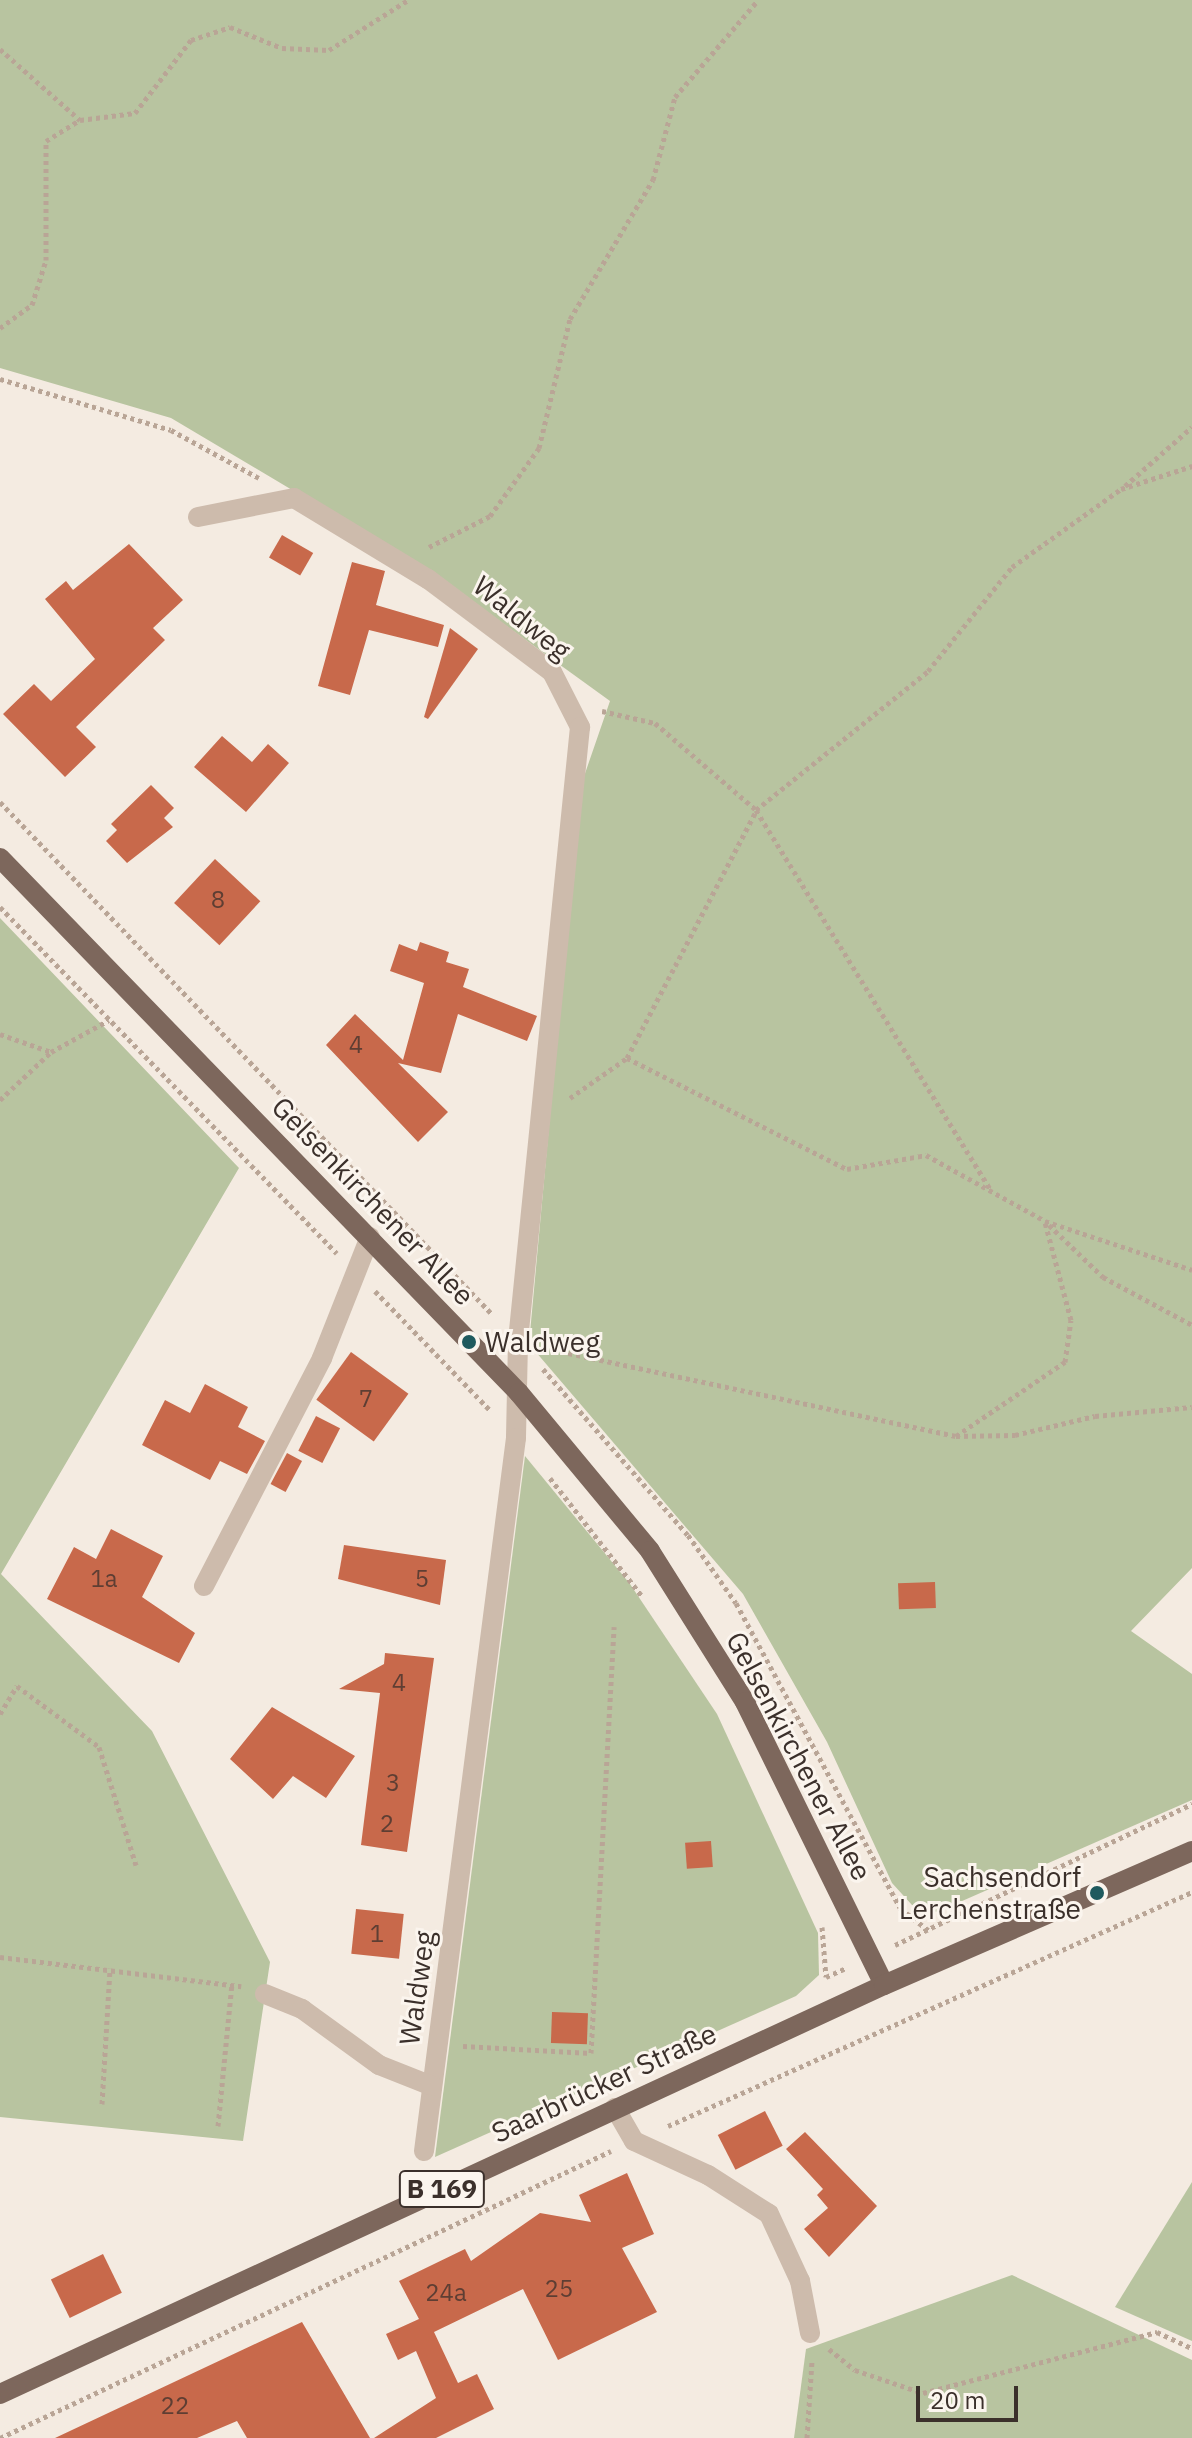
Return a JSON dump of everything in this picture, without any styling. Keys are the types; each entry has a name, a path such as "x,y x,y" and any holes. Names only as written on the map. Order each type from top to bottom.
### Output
{"main road":[{"name":"Gelsenkirchener Allee","path":"0,858 519,1393 650,1551 745,1702 884,1985"},
{"name":"Saarbrücker Straße","path":"0,2394 884,1985 1192,1851"}],"street":[{"name":"Waldweg","path":"294,498 400,563 552,672 574,704 580,727 518,1341 516,1438 424,2151"},
{"path":"198,517 294,498"},
{"path":"204,1586 322,1358 354,1270 370,1237"},
{"path":"265,1994 302,2009 379,2065 432,2086"},
{"path":"615,2108 634,2141 708,2175 769,2214 800,2281 810,2333"}],"path":[{"path":"0,328 32,305 46,260 46,141 80,120 135,113 191,40 230,27 282,48 329,50 408,0"},
{"path":"400,563 490,516 539,448 570,319 653,180 675,97 758,0"},
{"path":"0,49 80,120"},
{"path":"0,379 171,430 294,498"},
{"path":"539,1120 627,1058 756,810 928,671 1012,567 1121,489 1192,427"},
{"path":"1121,489 1192,466"},
{"path":"574,704 655,723 756,810 992,1191"},
{"path":"0,907 516,1438 650,1607"},
{"path":"0,1100 51,1052 109,1020"},
{"path":"0,1034 51,1052"},
{"path":"627,1058 847,1169 926,1155 1045,1221 1192,1270"},
{"path":"1045,1221 1103,1277 1192,1325"},
{"path":"956,1436 1065,1362 1071,1320 1045,1221"},
{"path":"518,1341 707,1388 956,1436 1015,1435 1095,1416 1192,1407"},
{"path":"438,2045 591,2053 614,1627"},
{"path":"0,1714 17,1686 99,1747 136,1865"},
{"path":"885,1949 1192,1804"},
{"path":"0,2438 634,2141 1192,1892"},
{"path":"818,1918 826,1977 856,1963"},
{"path":"0,1957 232,1983 265,1994"},
{"path":"102,2104 110,1968"},
{"path":"218,2126 232,1983"},
{"path":"810,2333 855,2370 923,2393 1157,2332 1192,2348"},
{"path":"807,2438 814,2394 810,2333"}],"green space":[{"path":"0,0 1192,0 1192,1568 1131,1631 1192,1674 1192,1800 937,1912 912,1905 892,1883 827,1742 743,1594 529,1344 580,788 610,701 440,578 171,418 0,368"},
{"path":"0,918 239,1168 1,1574 152,1731 270,1962 243,2141 0,2117"},
{"path":"525,1456 630,1584 717,1714 818,1933 819,1975 796,1996 435,2157"},
{"path":"1192,2182 1192,2341 1115,2307"},
{"path":"1012,2275 1192,2360 1192,2438 794,2438 806,2349"}],"building":[{"path":"282,535 313,553 300,576 269,558"},
{"path":"129,544 183,600 153,628 165,640 76,727 96,747 65,777 3,714 34,684 51,701 95,659 45,599 66,581 73,590"},
{"path":"352,562 385,571 376,605 444,625 438,647 369,630 350,695 318,686"},
{"path":"450,628 478,649 428,719 424,717"},
{"path":"222,736 252,762 268,744 289,763 246,812 194,767"},
{"path":"151,785 174,808 164,818 173,827 127,863 106,841 117,830 111,824"},
{"path":"215,859 260,901 219,945 174,903"},
{"path":"420,942 449,952 446,962 469,969 463,987 537,1016 527,1041 458,1014 441,1073 398,1063 448,1112 418,1142 326,1045 355,1014 403,1060 424,983 390,971 399,944 417,951"},
{"path":"351,1352 408,1394 374,1441 316,1400"},
{"path":"205,1384 248,1407 238,1427 265,1441 247,1474 220,1461 210,1480 142,1445 165,1400 190,1413"},
{"path":"316,1416 340,1428 322,1463 298,1451"},
{"path":"287,1453 302,1461 286,1492 271,1484"},
{"path":"111,1529 163,1556 142,1597 195,1633 179,1663 47,1599 74,1547 96,1559"},
{"path":"344,1545 446,1560 440,1605 338,1579"},
{"path":"935,1582 936,1608 899,1609 898,1583"},
{"path":"385,1653 434,1658 407,1852 361,1845 380,1693 339,1689 384,1664"},
{"path":"272,1707 355,1756 326,1798 293,1776 273,1799 230,1759"},
{"path":"711,1841 713,1867 687,1869 685,1843"},
{"path":"356,1909 404,1914 399,1959 351,1954"},
{"path":"552,2012 588,2013 587,2044 551,2043"},
{"path":"765,2111 783,2146 735,2170 718,2135"},
{"path":"805,2132 877,2206 829,2257 804,2229 828,2208 817,2195 823,2189 786,2149"},
{"path":"627,2173 654,2234 622,2248 657,2312 558,2360 523,2289 434,2332 458,2383 477,2374 494,2409 436,2438 374,2438 436,2398 416,2351 398,2360 386,2334 419,2319 399,2281 465,2249 471,2261 540,2213 591,2222 579,2195"},
{"path":"103,2254 122,2293 70,2318 51,2279"},
{"path":"302,2322 370,2438 247,2438 237,2421 197,2438 55,2438"}],"place":[{"name":"Waldweg","path":"469,1342"},
{"name":"Sachsendorf Lerchenstraße","path":"1097,1893"}]}
